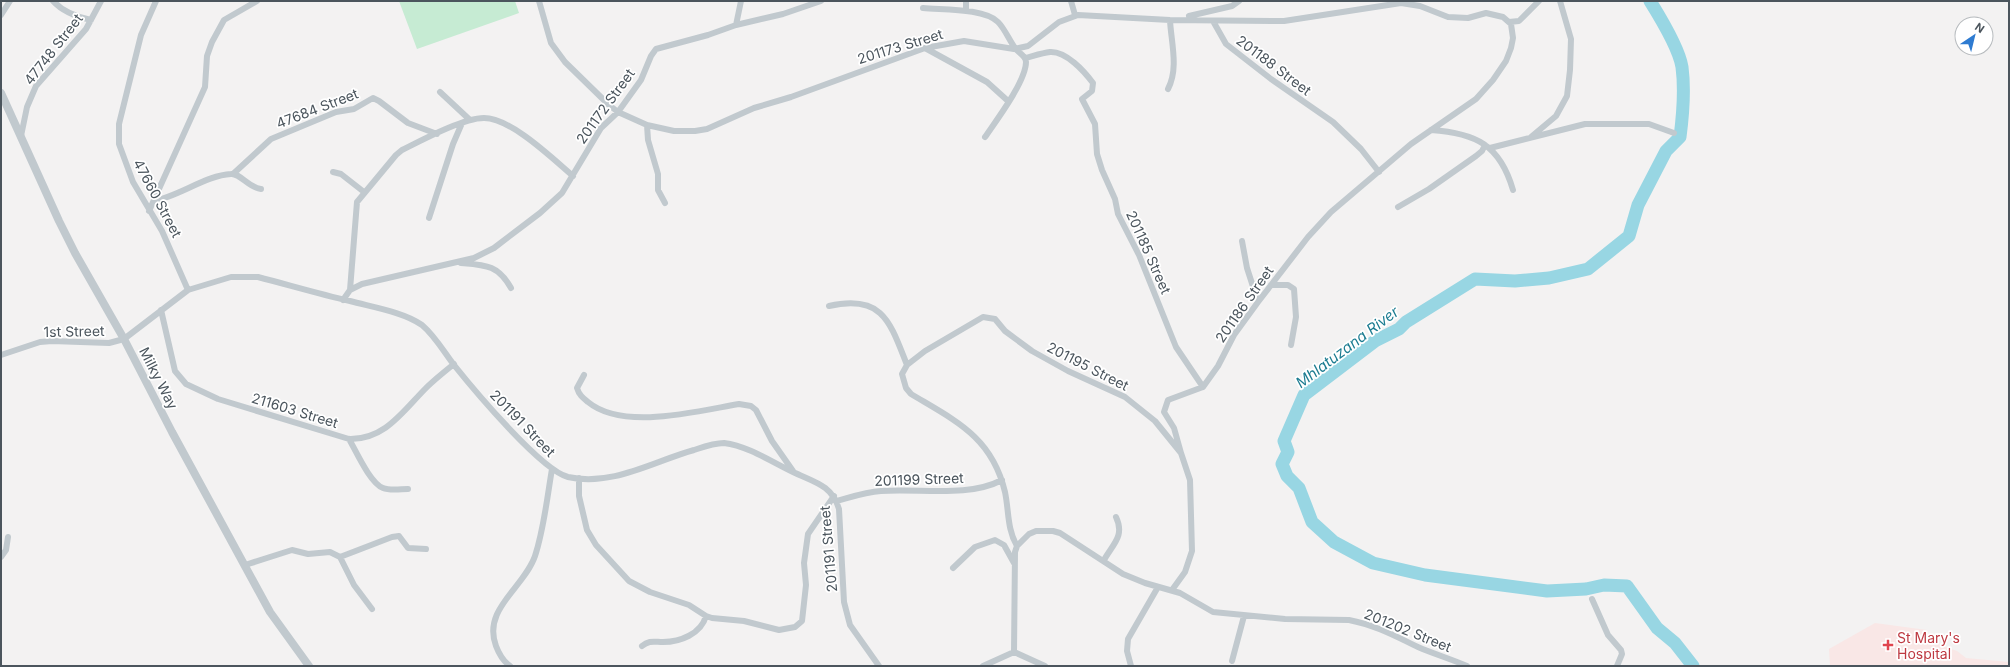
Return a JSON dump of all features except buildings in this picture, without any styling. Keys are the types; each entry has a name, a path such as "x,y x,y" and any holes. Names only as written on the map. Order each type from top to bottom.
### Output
{"street":[{"path":"1,15 10,1"},
{"path":"53,1 64,10 91,20"},
{"name":"47748 Street","path":"21,136 27,107 36,86 91,20 101,1"},
{"name":"47660 Street","path":"156,1 141,35 119,124 118,135 121,154 133,182 149,211 162,230 188,290"},
{"path":"149,211 205,87 207,56 222,22 257,1"},
{"name":"201173 Street","path":"539,1 548,36 557,52 569,66 618,112 646,124 674,131 695,131 707,129 754,108 791,97 925,48 964,42 1016,49"},
{"path":"736,25 742,1"},
{"name":"201172 Street","path":"350,290 362,284 474,258 504,241 562,193 601,128 618,112 641,80 651,56 656,49 708,35 736,25 783,14 821,1"},
{"path":"966,1 966,11"},
{"path":"1071,1 1075,15"},
{"path":"1192,20 1189,16 1232,6 1239,1"},
{"path":"1016,49 1028,46 1059,22 1075,15 1170,20 1284,21 1401,3 1420,6 1454,18 1468,18 1486,13 1496,14 1509,22 1519,20 1539,1"},
{"path":"1529,139 1557,114 1567,96 1570,70 1570,39 1560,1"},
{"path":"924,8 966,11 982,14 994,19 1004,30 1016,49 1025,58 1026,63 1022,74 1008,101 985,137"},
{"path":"1168,88 1172,78 1174,56 1170,20"},
{"name":"201188 Street","path":"1213,21 1226,44 1333,122 1351,139 1379,172"},
{"name":"201186 Street","path":"1203,387 1218,366 1234,335 1321,222 1341,202 1431,130 1476,99 1502,68 1512,48 1512,34 1509,22"},
{"path":"925,48 987,82 1008,101"},
{"name":"201185 Street","path":"1025,58 1050,52 1061,54 1093,83 1092,91 1082,99 1095,124 1096,149 1099,161 1115,199 1118,214 1141,259 1176,347 1203,387"},
{"path":"440,92 470,120"},
{"name":"Milky Way","path":"1,93 59,221 124,339 172,432 270,612 309,666"},
{"name":"47684 Street","path":"233,174 271,139 336,112 354,109 373,98 413,126 437,134"},
{"path":"343,300 350,290 356,204 364,192 396,155 462,123 470,120 489,118 511,127 573,176"},
{"path":"429,218 452,144 462,123"},
{"path":"1398,207 1429,189 1476,156 1487,146 1529,139 1570,127 1598,123 1649,124 1674,133"},
{"path":"646,124 648,140 658,174 658,190 665,203"},
{"path":"1431,130 1467,136 1487,146 1499,158 1509,176 1513,190"},
{"path":"333,172 341,174 364,192"},
{"path":"154,201 169,198 213,178 233,174 247,184 261,188"},
{"path":"1242,241 1247,268 1258,302"},
{"path":"455,263 484,265 494,269 504,276 512,288"},
{"name":"201191 Street","path":"124,339 188,290 231,277 249,276 343,300 400,316 420,324 433,336 454,364 528,447 552,469 560,474 579,478 596,478 618,475 686,452 722,443 750,451 822,485 835,498 839,509 845,611 850,625 876,665"},
{"path":"1271,285 1288,285 1294,289 1296,317 1291,345"},
{"path":"829,306 858,303 871,306 877,310 887,321 907,365 902,374 906,388 911,394 973,433 997,466 1002,480 1011,535 1018,546 1014,565 1014,652"},
{"name":"211603 Street","path":"161,310 175,371 186,384 218,399 349,439 364,438 388,427 427,387 454,364"},
{"name":"201195 Street","path":"907,365 924,351 977,319 983,316 992,317 1005,330 1032,351 1068,371 1125,397 1155,421 1181,453 1190,480 1192,551 1185,572 1172,590"},
{"name":"1st Street","path":"1,354 40,342 109,343 124,339"},
{"path":"584,375 577,388 581,396 601,410 613,414 660,418 739,404 751,406 756,410 772,441 794,472"},
{"path":"1181,453 1174,428 1164,412 1166,403 1172,398 1203,387"},
{"path":"349,439 370,475 379,486 384,488 408,489"},
{"path":"510,666 497,648 494,640 492,625 496,613 529,570 536,555 552,469"},
{"path":"579,478 579,496 585,525 590,536 624,576 650,592 689,605 706,616 744,621 779,630 795,627 800,624 804,616 806,585 804,563 808,534 835,498"},
{"name":"201199 Street","path":"835,498 872,492 970,490 992,486 1002,480"},
{"path":"1104,560 1120,533 1120,526 1116,517"},
{"name":"201202 Street","path":"1018,546 1029,534 1036,531 1053,531 1060,533 1104,560 1123,574 1158,587 1172,590 1213,612 1285,619 1349,620 1359,622 1378,627 1433,653 1467,666"},
{"path":"1,557 6,550 8,536"},
{"path":"340,557 392,537 399,536 408,548 426,549"},
{"path":"953,568 975,547 995,540 1004,545 1014,565"},
{"path":"245,565 292,550 308,554 330,552 340,557 354,585 372,609"},
{"path":"1131,666 1127,651 1128,640 1158,587"},
{"path":"1592,599 1608,635 1621,650 1622,654 1617,666"},
{"path":"642,646 653,641 671,641 695,632 702,627 706,616"},
{"path":"1232,661 1244,616"},
{"path":"983,666 1014,652 1045,666"}],"shaded area":[{"name":"St Mary's Hospital","path":"1875,623 1927,630 1930,641 1957,651 1966,658 2009,662 2009,666 1830,666 1829,649"}],"green space":[{"path":"399,1 515,1 519,13 417,49"}],"waterway":[{"name":"Mhlatuzana River","path":"1650,1 1669,33 1680,59 1683,84 1682,120 1680,137 1666,151 1638,205 1629,236 1588,269 1549,278 1515,281 1475,279 1406,322 1399,329 1375,341 1304,395 1284,441 1288,452 1282,464 1287,476 1299,488 1312,522 1334,542 1373,563 1425,575 1547,591 1586,589 1604,585 1627,586 1657,628 1675,643 1693,666"}],"place":[{"name":"St Mary's Hospital","path":"1888,645"}]}
